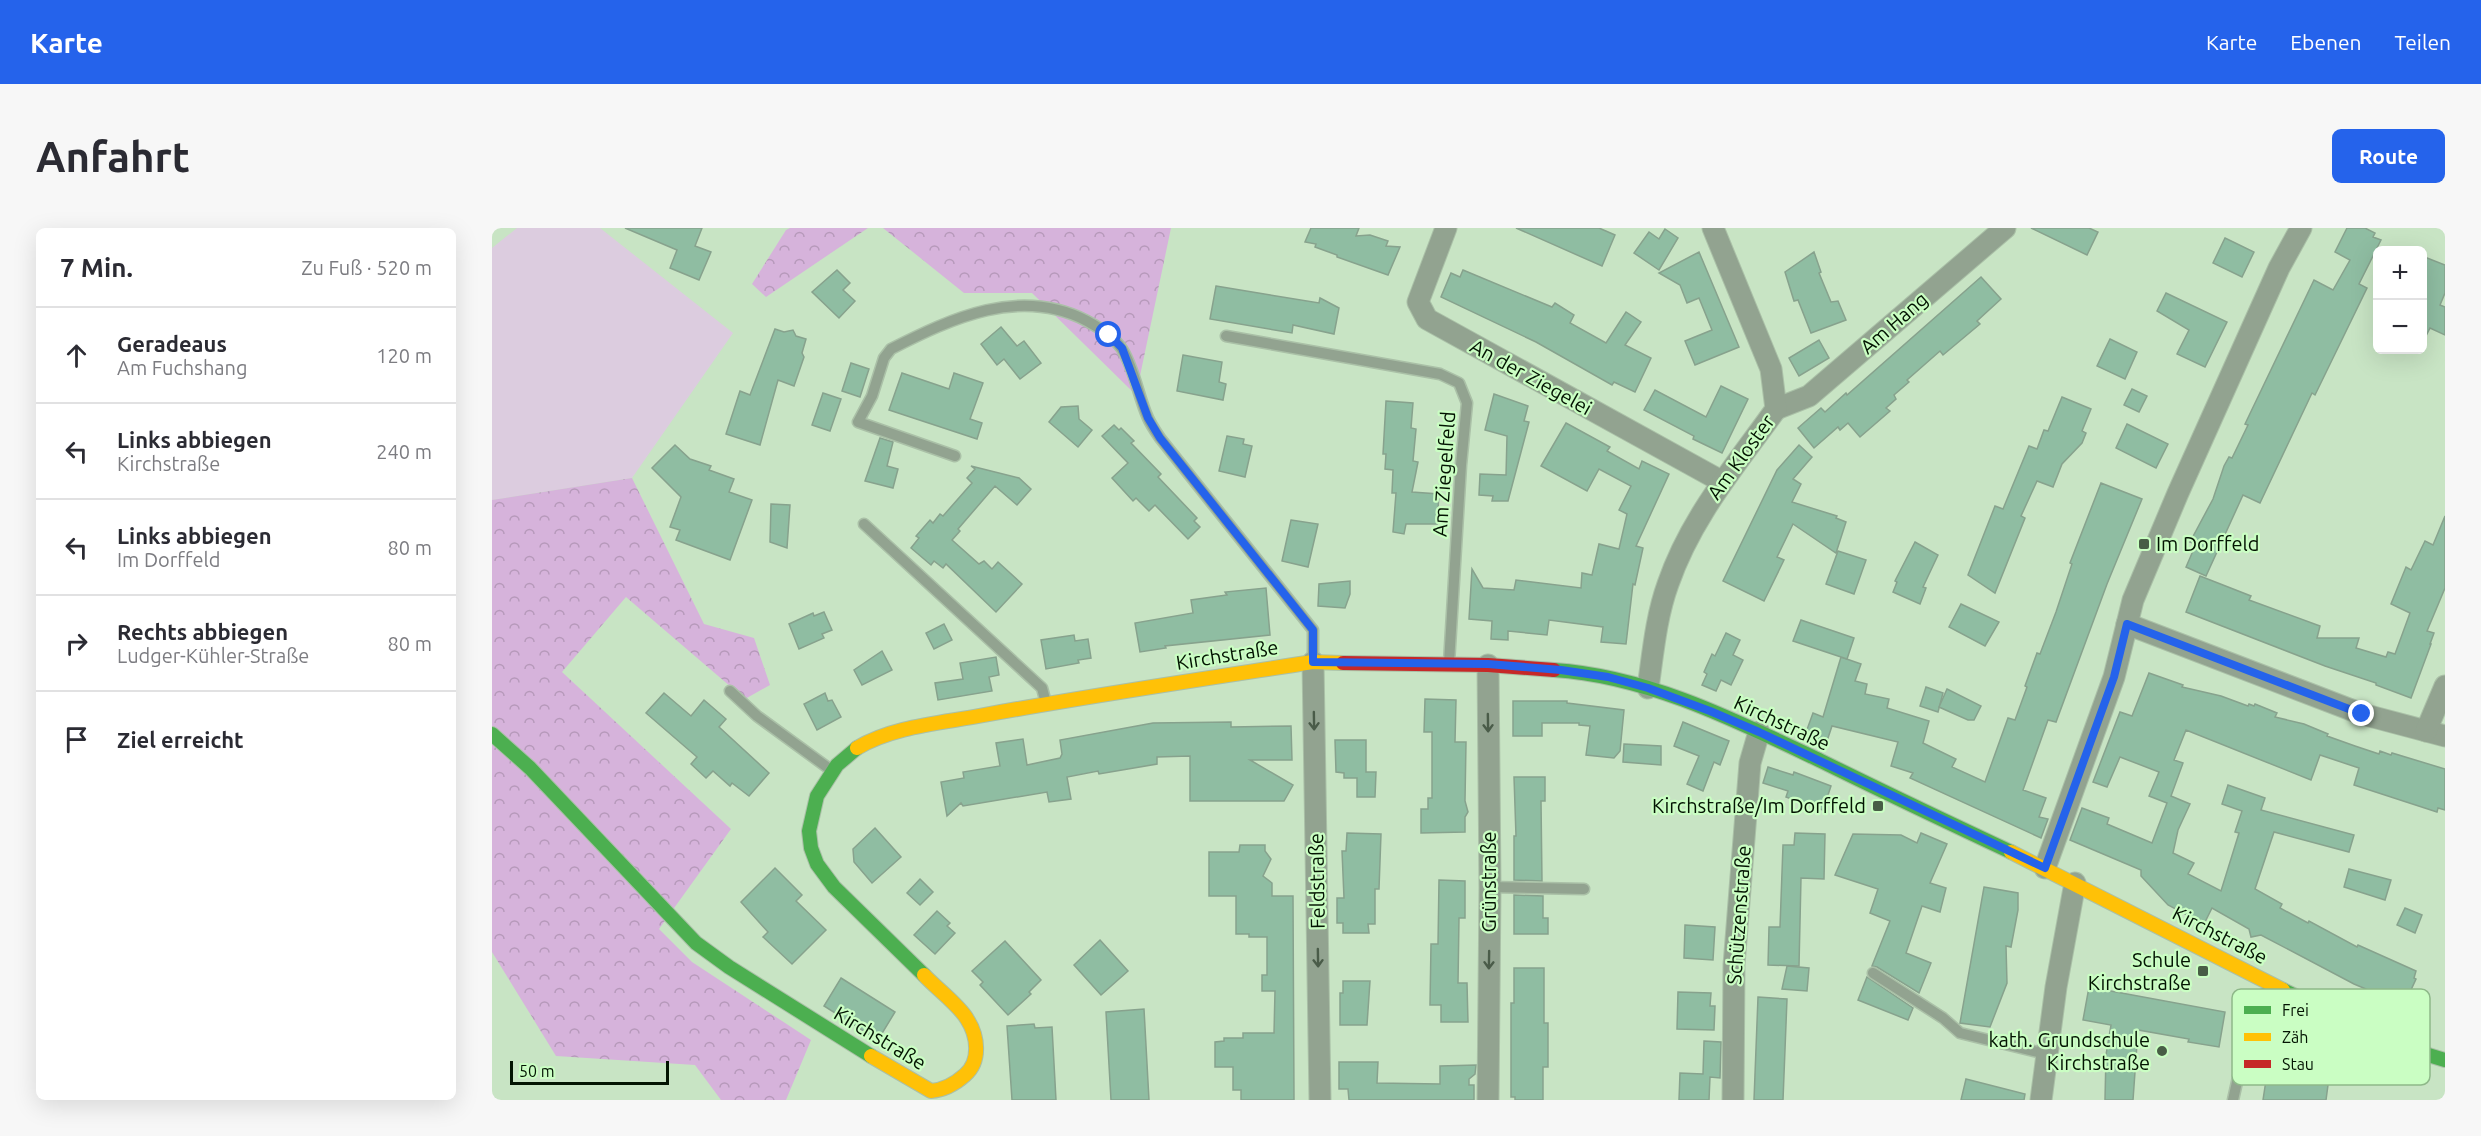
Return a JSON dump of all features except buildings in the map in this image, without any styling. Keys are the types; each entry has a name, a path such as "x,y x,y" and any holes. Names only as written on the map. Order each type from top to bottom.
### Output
{"street":[{"name":"An der Ziegelei","path":"1446,228 1418,302 1427,320 1721,481"},
{"name":"Am Kloster","path":"1648,688 1658,621 1667,585 1681,550 1721,481 1776,409 1772,369 1713,228"},
{"name":"Am Hang","path":"1776,409 1809,396 2005,228"},
{"path":"2045,868 2114,677 2133,600 2178,493 2279,268 2301,228"},
{"path":"2127,624 2362,714 2435,733 2445,686"},
{"name":"Kirchstraße","path":"492,734 530,768 696,943 729,967 932,1095 963,1077 974,1064 976,1045 967,1018 838,891 817,864 809,842 809,828 816,796 832,771 846,756 863,745 895,734 1046,704 1313,662 1488,664 1561,670 1608,677 1648,688 1759,732 2045,868 2283,989"},
{"name":"Feldstraße","path":"1313,662 1320,1100"},
{"name":"Grünstraße","path":"1488,664 1490,887 1488,1100"},
{"name":"Schützenstraße","path":"1733,1100 1734,965 1750,763 1759,732"},
{"path":"2041,1100 2046,1054 2075,883"},
{"name":"Kirchstraße","path":"2430,1055 2445,1060"}],"lane":[{"path":"955,456 858,422 872,396 884,358 891,349 959,318 1017,305 1050,307 1080,317 1096,326 1122,348 1148,418 1160,438 1313,630 1313,662"},
{"name":"Am Ziegelfeld","path":"1226,336 1440,374 1459,383 1467,403 1449,663"},
{"path":"864,524 1042,688 1046,704"},
{"path":"730,692 757,716 832,771"},
{"path":"1490,887 1584,889"},
{"path":"1874,973 1943,1018 1960,1033 2046,1054"},
{"path":"2267,989 2270,982"},
{"path":"2233,1100 2236,1085"}],"shaded area":[{"path":"517,228 600,228 733,333 632,478 492,500 492,248"}],"green space":[{"path":"790,228 868,228 766,297 752,284 786,230"},
{"path":"883,228 1171,228 1136,395 1032,293 964,293"},
{"path":"632,478 704,624 754,638 770,685 745,699 626,597 562,672 731,829 659,929 692,962 811,1040 786,1100 721,1100 695,1065 556,1056 492,952 492,500"}],"traffic: fast":[{"path":"1554,670 1624,681 1724,716 2011,852"},
{"path":"492,734 530,768 696,943 729,967 871,1056"},
{"path":"857,748 837,765 817,796 809,831 811,848 817,864 834,887 924,975"},
{"path":"2430,1055 2445,1060"}],"traffic: slow":[{"path":"857,748 886,735 935,723 1313,662 1343,663"},
{"path":"2011,852 2281,989"},
{"path":"871,1056 931,1091 953,1084 965,1075 974,1063 976,1048 971,1026 959,1008 924,975"}],"traffic: jam":[{"path":"1343,663 1488,665 1554,670"}],"place":[{"name":"Im Dorffeld","path":"2144,544"},
{"name":"Kirchstraße/Im Dorffeld","path":"1878,806"},
{"name":"Schule Kirchstraße","path":"2203,971"},
{"name":"kath. Grundschule Kirchstraße","path":"2162,1051"}],"route":[{"path":"1109,335 1122,348 1148,418 1160,438 1313,630 1313,662 1488,664 1561,670 1608,677 1648,688 1759,732 2045,868 2114,677 2127,624 2362,714"}]}
